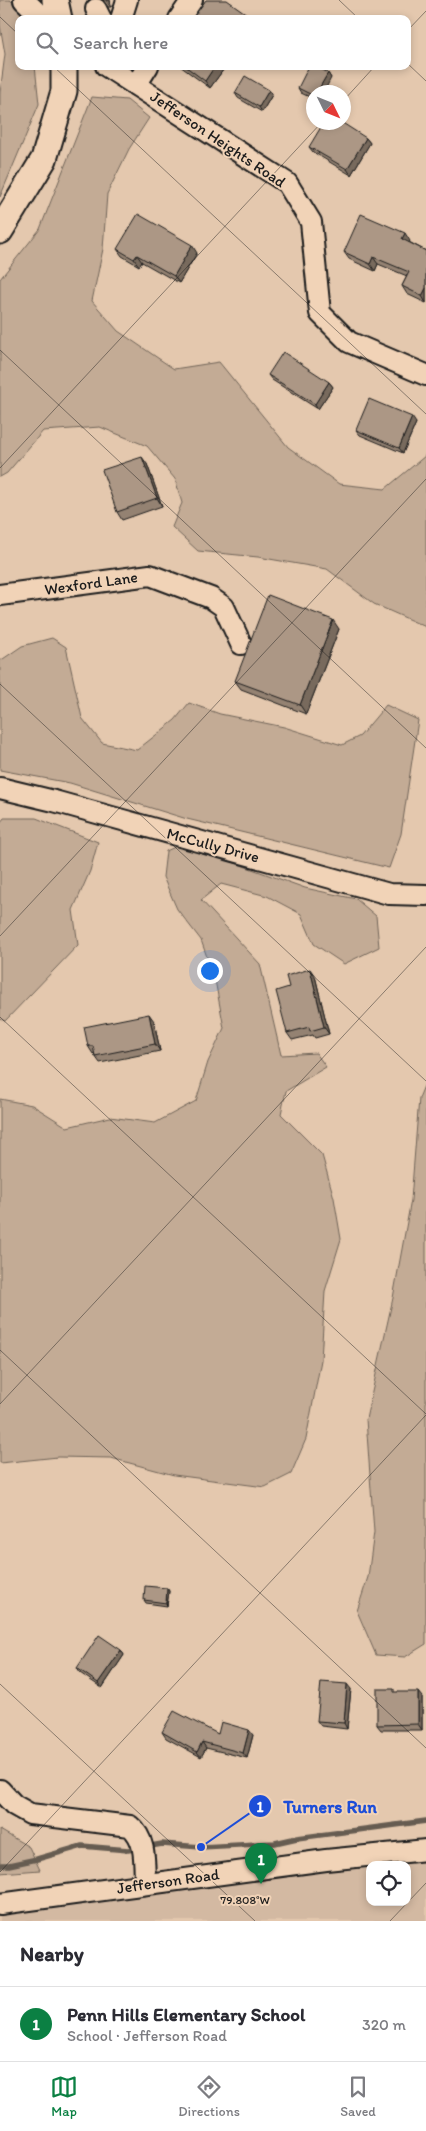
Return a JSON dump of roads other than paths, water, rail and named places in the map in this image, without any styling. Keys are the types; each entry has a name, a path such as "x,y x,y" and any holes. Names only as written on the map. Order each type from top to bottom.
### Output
{"main road":[{"path":"55,0 58,15"},
{"path":"0,231 44,159 64,91 64,70"}],"street":[{"path":"24,0 40,15"},
{"path":"122,15 127,0"},
{"path":"182,15 192,0"},
{"name":"Jefferson Heights Road","path":"113,70 287,183 311,222 320,313 349,342 426,375"},
{"path":"136,85 145,70"},
{"name":"Wexford Lane","path":"0,595 150,575 211,598 224,607 241,644"},
{"name":"McCully Drive","path":"0,788 54,800 389,894 426,895"},
{"path":"0,1790 14,1805 30,1814 130,1826 138,1833 142,1841 146,1884"},
{"name":"Jefferson Road","path":"0,1904 326,1860 426,1850"}],"waterway":[{"path":"0,1865 37,1859 82,1846 128,1850 162,1844 201,1847 275,1843 297,1838 426,1821"}],"place":[{"name":"Turners Run","path":"201,1847"},
{"name":"Penn Hills Elementary School","path":"261,1884"}]}
